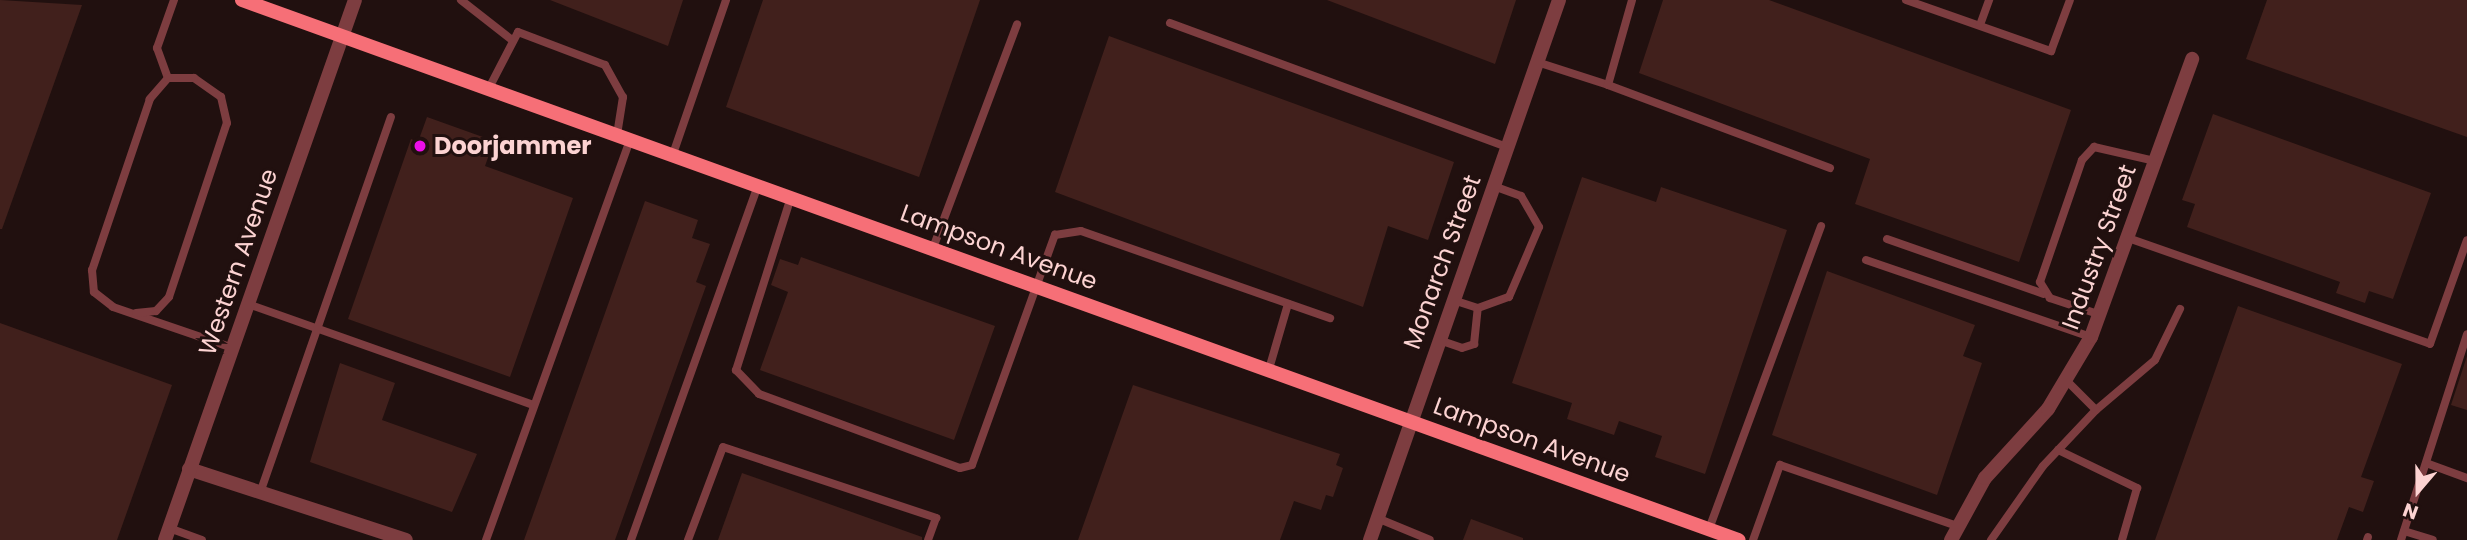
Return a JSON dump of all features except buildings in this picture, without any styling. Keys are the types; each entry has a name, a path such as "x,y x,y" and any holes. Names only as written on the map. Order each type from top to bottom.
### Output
{"main road":[{"name":"Lampson Avenue","path":"242,0 1740,540"}],"street":[{"name":"Western Avenue","path":"167,534 355,0"},
{"name":"Monarch Street","path":"1370,540 1410,419 1559,0"},
{"name":"Industry Street","path":"1954,533 1985,478 2067,381 2091,337 2192,59"},
{"path":"190,469 406,540"}],"lane":[{"path":"168,78 157,48 174,0"},
{"path":"461,0 512,40"},
{"path":"673,154 726,0"},
{"path":"1608,85 1632,0"},
{"path":"1906,0 2051,51 2070,0"},
{"path":"1980,25 1989,0"},
{"path":"1170,23 1507,147"},
{"path":"933,248 1017,24"},
{"path":"486,540 624,137 622,97 606,65 518,32 489,88"},
{"path":"1537,62 1608,85 1830,168"},
{"path":"133,314 156,311 169,297 227,123 221,97 194,78 168,78 150,99 92,270 94,292 133,314 233,348"},
{"path":"260,493 391,117"},
{"path":"2044,294 2040,282 2082,160 2094,147 2110,146 2155,161"},
{"path":"631,540 758,185"},
{"path":"1453,300 1478,308 1510,297 1539,227 1521,196 1493,186"},
{"path":"791,197 736,370 759,394 960,468 972,465 1055,235 1081,231 1330,318"},
{"path":"1709,529 1821,226"},
{"path":"2128,237 2430,344 2467,240"},
{"path":"1887,239 2101,315"},
{"path":"1867,260 2091,337"},
{"path":"248,304 534,405"},
{"path":"1269,369 1288,304"},
{"path":"1438,340 1462,348 1474,344 1478,308"},
{"path":"1991,540 2058,450 2096,410 2155,360 2180,309"},
{"path":"2401,540 2467,334"},
{"path":"2067,381 2096,410"},
{"path":"688,540 723,446 936,518 928,540"},
{"path":"2058,450 2137,488 2122,540"},
{"path":"2426,463 2467,478"},
{"path":"1753,540 1780,465 1954,533"},
{"path":"1377,517 1430,540"},
{"path":"2404,531 2433,540"},
{"path":"167,534 202,540"}],"place":[{"name":"Doorjammer","path":"420,146"}]}
